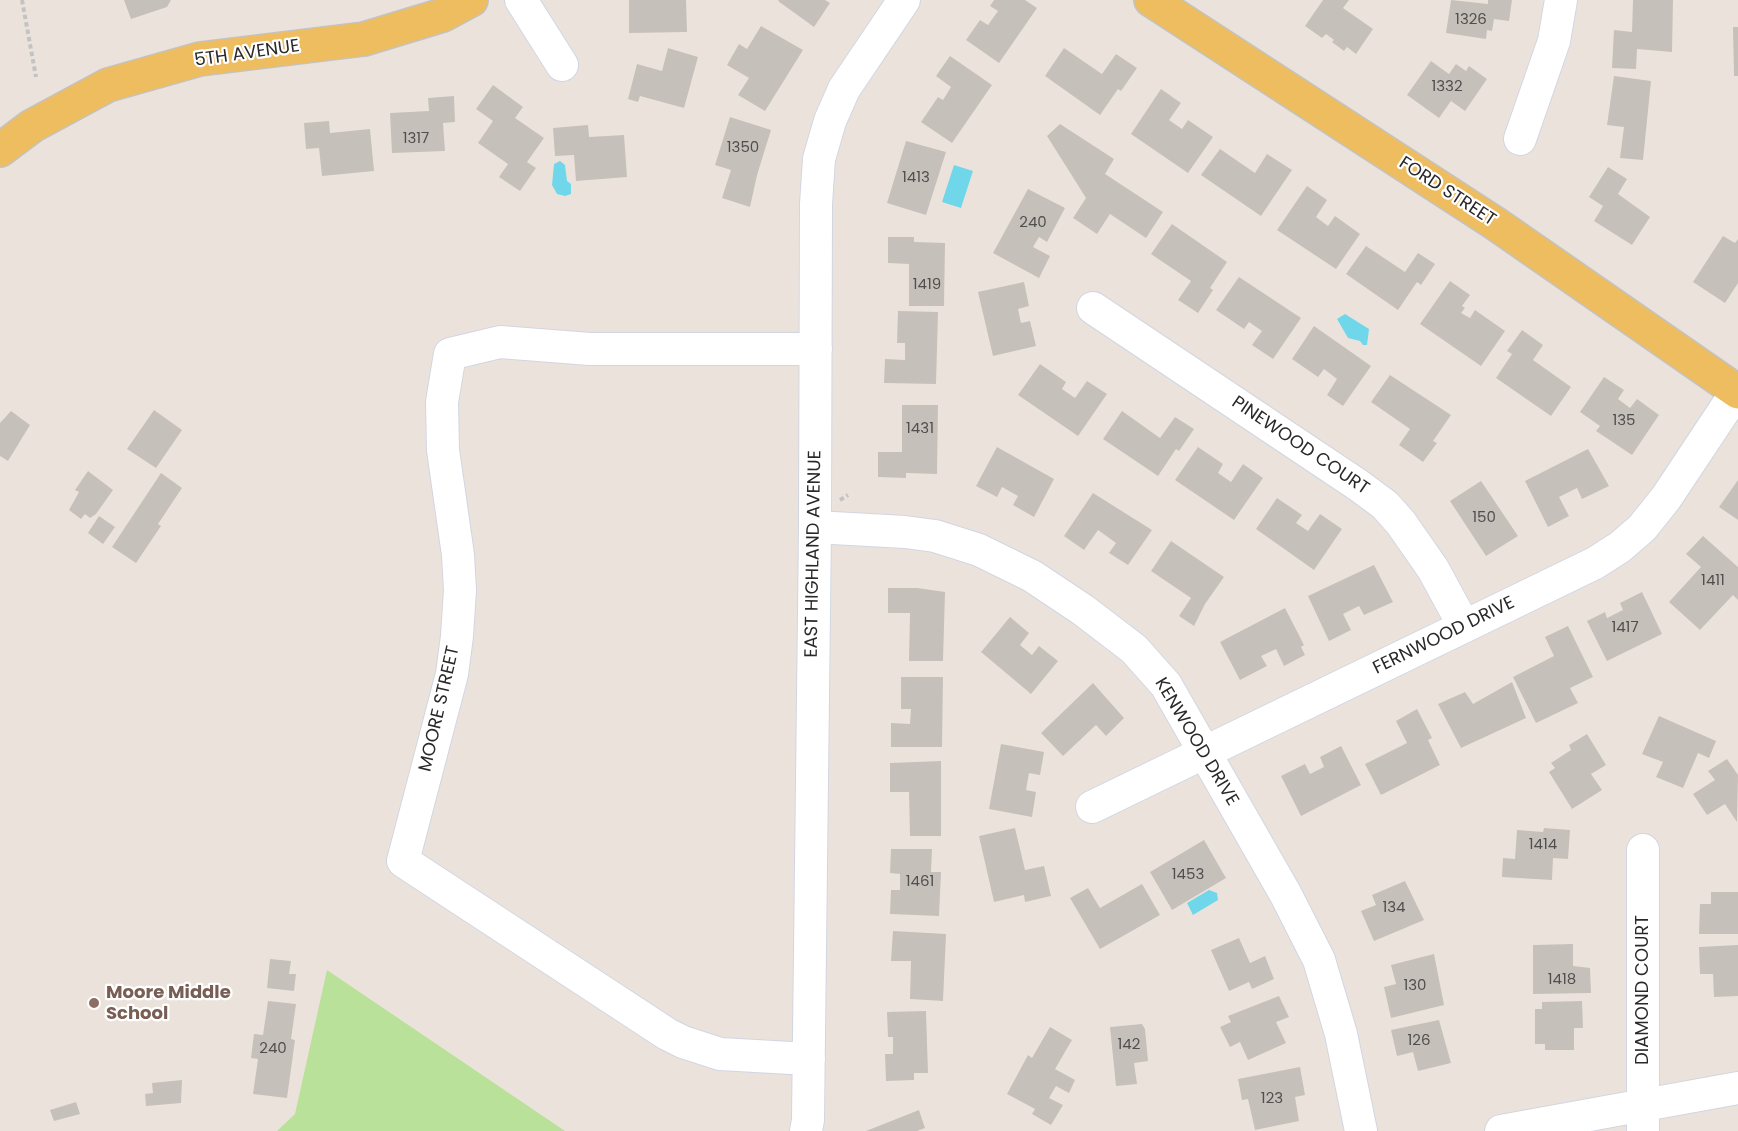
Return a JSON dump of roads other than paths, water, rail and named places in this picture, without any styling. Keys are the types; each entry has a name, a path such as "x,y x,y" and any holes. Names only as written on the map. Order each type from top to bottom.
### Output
{"main road":[{"name":"5TH AVENUE","path":"0,150 32,126 108,85 200,58 364,39 443,15 471,0"},
{"name":"FORD STREET","path":"1151,0 1496,224 1738,392"}],"street":[{"path":"521,0 562,65"},
{"name":"EAST HIGHLAND AVENUE","path":"806,1131 809,1059 815,527 816,204 819,159 830,121 844,90 904,0"},
{"path":"1520,140 1554,41 1561,0"},
{"name":"PINEWOOD COURT","path":"1093,308 1358,484 1385,505 1401,523 1433,569 1464,626"},
{"name":"MOORE STREET","path":"809,1059 720,1054 683,1042 667,1034 404,861 452,674 457,636 460,590 458,555 443,450 442,402 450,354 500,342 590,350 816,349"},
{"name":"FERNWOOD DRIVE","path":"1092,807 1595,563 1620,547 1641,528 1666,498 1738,392"},
{"name":"KENWOOD DRIVE","path":"815,527 866,529 935,536 979,550 1032,576 1083,610 1134,649 1166,686 1286,895 1319,960 1341,1035 1362,1131"},
{"name":"DIAMOND COURT","path":"1643,850 1643,1119"},
{"path":"1501,1131 1643,1119 1738,1088"}],"water":[{"path":"560,161 565,165 567,181 571,184 571,194 565,196 557,194 552,185 554,164"},
{"path":"954,165 973,171 961,208 942,202"},
{"path":"1345,314 1369,329 1367,345 1348,338 1337,319"},
{"path":"1209,890 1217,893 1218,900 1193,915 1187,903"}],"place":[{"name":"Moore Middle School","path":"94,1003"}]}
